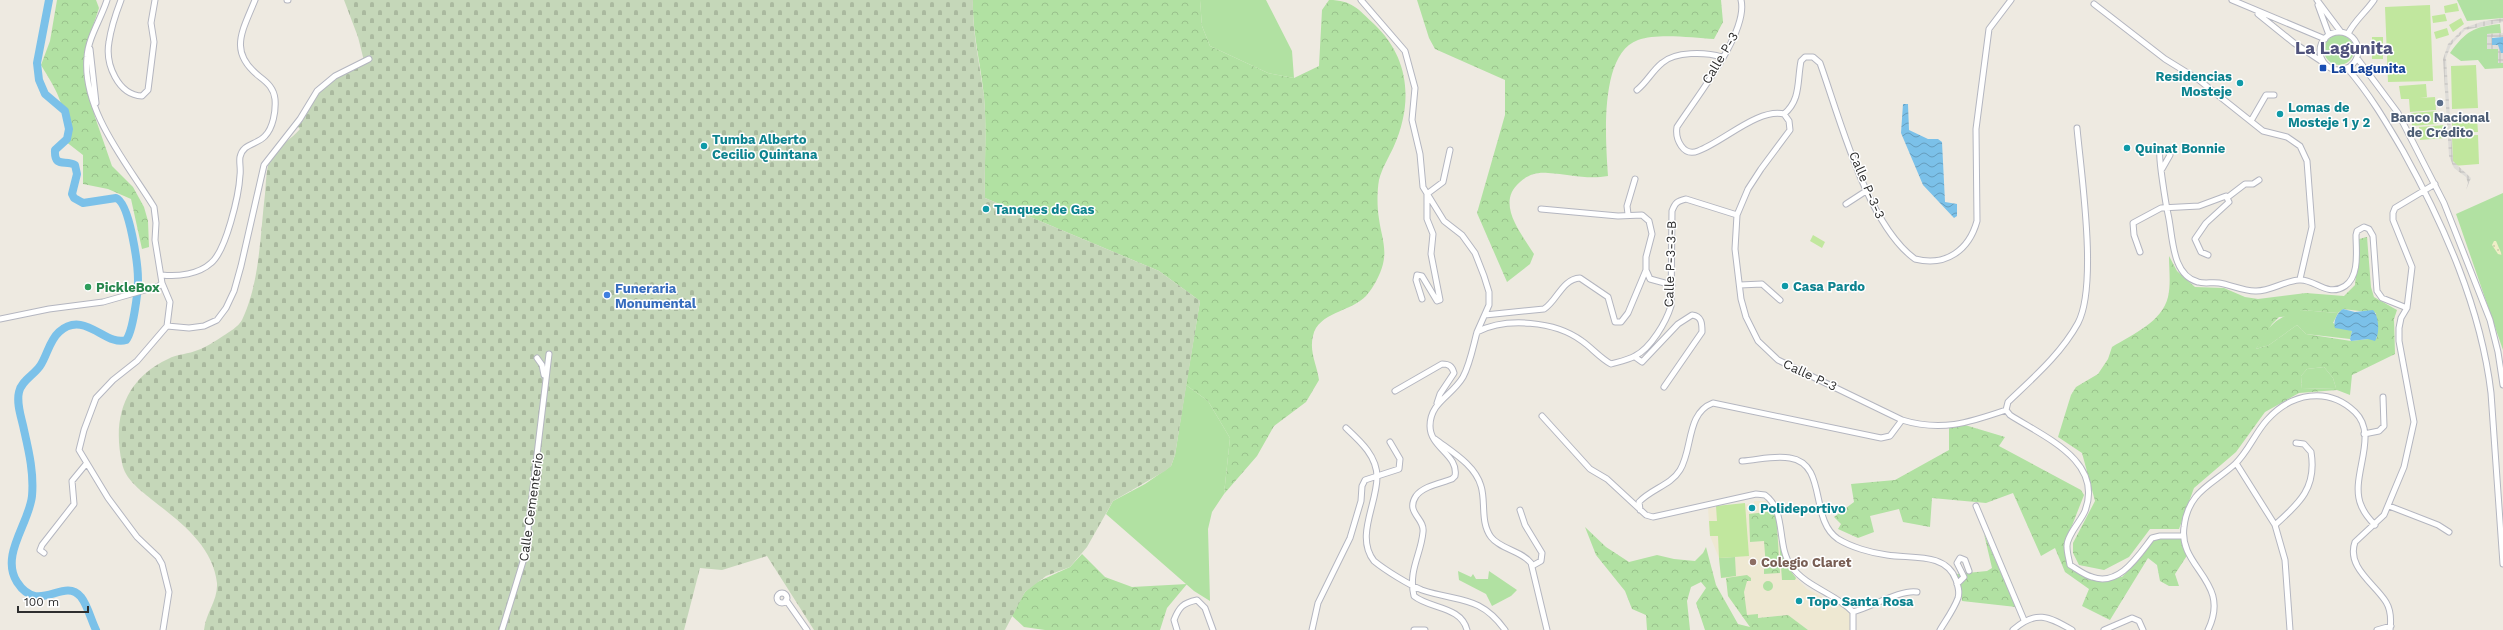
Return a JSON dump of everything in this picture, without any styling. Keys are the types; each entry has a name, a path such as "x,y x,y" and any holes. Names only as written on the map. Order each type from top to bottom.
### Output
{"street":[{"path":"107,0 90,44 95,98 101,122 154,207 156,223 155,240 162,275 160,285 170,302 167,326 151,343 143,355 113,380 96,398 79,450 86,464 108,498 141,541 158,557 162,564 169,592 163,630"},
{"path":"121,0 108,43 108,56 123,90 132,95 142,96 148,90 150,78 154,42 151,23 155,0"},
{"path":"162,275 172,276 193,272 212,263 232,218 240,175 240,157 244,147 264,137 274,120 275,99 270,85 250,69 240,53 240,38 255,0"},
{"path":"1361,0 1405,51 1415,88 1412,120 1420,154 1423,187 1444,222 1462,236 1475,253 1489,292 1489,305 1477,332 1463,376 1454,389 1437,404 1430,414 1432,437 1454,463 1456,471 1452,479 1424,489 1417,495 1413,504 1414,514 1423,526 1424,532 1414,564 1414,596 1455,614 1465,623 1467,630"},
{"name":"Calle P-3","path":"1741,0 1742,20 1733,42 1677,127 1675,136 1680,146 1688,151 1697,152 1737,128 1770,114 1784,114 1789,121 1790,130 1748,189 1737,215 1735,249 1740,285 1746,317 1758,341 1778,360 1902,420 1920,426 1941,428 1974,421 2006,410"},
{"name":"Calle P-3-3","path":"1784,114 1792,108 1797,97 1801,61 1805,57 1813,57 1820,63 1866,191 1881,222 1915,259 1936,262 1951,257 1965,246 1974,234 1978,212 1976,129 1988,29 2012,0"},
{"path":"2232,0 2325,39"},
{"path":"2316,0 2342,32"},
{"path":"2316,0 2329,35"},
{"path":"2348,34 2352,26 2362,17 2374,0"},
{"path":"2094,4 2165,59 2199,80 2264,131 2287,137 2300,146 2307,160 2312,227 2300,279"},
{"path":"2253,9 2294,42 2324,63 2335,70 2347,68 2357,58 2358,49 2354,40 2348,34 2342,32 2329,35 2321,46 2320,55 2324,63"},
{"path":"1637,90 1648,81 1662,62 1672,56 1712,54 1722,57"},
{"path":"2357,58 2398,113 2435,184 2490,320 2498,352 2503,385"},
{"path":"167,326 190,328 204,326 217,320 226,308 234,291 264,165 300,119 317,91 335,76 369,59"},
{"path":"2347,68 2359,82 2386,122 2424,190 2454,260 2483,341 2491,393 2503,564"},
{"path":"2251,121 2266,95 2274,95"},
{"path":"2077,128 2088,264 2086,293 2079,322 2064,346 2008,402 2006,410 2010,415 2075,458 2083,471 2089,489 2085,511 2066,545 2070,565 2091,577 2114,577 2120,575 2152,538 2160,536 2183,536"},
{"path":"1427,194 1443,182 1450,150"},
{"path":"2162,169 2171,240 2181,268 2188,278 2199,283 2218,282 2255,291 2300,279 2331,290 2345,286 2355,270 2357,231 2364,228 2369,229 2373,236 2377,291 2382,298 2407,308"},
{"path":"1628,214 1627,206 1635,179"},
{"path":"2140,252 2134,235 2133,223 2166,207 2199,206 2226,196 2228,197 2245,184 2253,184 2259,180"},
{"path":"2377,630 2390,628 2387,603 2358,568 2353,554 2355,542 2375,525 2389,506 2404,467 2414,422 2399,341 2401,318 2407,308 2412,267 2393,220 2393,213 2395,208 2435,184"},
{"path":"1846,204 1866,191"},
{"path":"1422,299 1416,280 1417,275 1422,276 1437,301 1440,300 1431,254 1433,234 1427,218 1427,194"},
{"path":"2208,255 2201,252 2197,246 2195,239 2197,233 2224,208 2229,202 2228,197"},
{"name":"Calle P-3-3-B","path":"1635,357 1644,349 1668,316 1671,306 1672,211 1674,204 1678,201 1686,199 1737,215"},
{"path":"1485,315 1544,310 1550,306 1571,280 1580,278 1608,297 1615,322 1621,322 1628,313 1646,270 1646,257 1652,234 1649,220 1642,216 1628,214 1618,216 1541,209"},
{"path":"1646,270 1650,279 1672,285"},
{"path":"1740,285 1762,284 1780,300"},
{"path":"0,319 118,298 160,285"},
{"path":"1477,332 1505,323 1540,325 1558,329 1581,340 1611,364 1635,357 1642,362 1678,324 1692,315 1699,318 1702,322 1702,332 1664,387"},
{"name":"Calle Cementerio","path":"502,630 525,555 549,354"},
{"name":"Calle Cementerio","path":"537,358 542,365 546,382"},
{"path":"1395,391 1442,364 1448,364 1452,367 1454,373 1440,394 1437,404"},
{"path":"2208,630 2213,615 2213,595 2207,581 2189,555 2183,536 2188,513 2198,493 2236,463 2271,415 2293,402 2310,396 2324,394 2343,402 2358,416 2364,434 2358,488 2360,504 2375,525"},
{"path":"2364,434 2379,431 2384,426 2383,397"},
{"path":"1640,510 1639,502 1646,494 1667,484 1680,471 1695,420 1706,406 1713,403 1881,438 1890,436 1902,420"},
{"path":"1542,416 1590,469 1607,479 1640,510 1653,517 1756,494 1765,495 1776,508 1784,548 1791,565 1807,582 1854,612 1877,605 1903,592 1917,592"},
{"path":"1346,428 1364,445 1372,458 1377,476 1368,525 1368,550 1370,556 1380,566 1421,589 1457,598 1486,608 1505,630"},
{"path":"1432,437 1474,471 1482,489 1484,517 1490,536 1530,561 1547,630"},
{"path":"1312,630 1318,603 1350,538 1361,501 1362,486 1365,480 1399,469 1400,459 1390,442"},
{"path":"2275,525 2286,515 2311,483 2311,452 2304,444 2296,443"},
{"path":"1742,461 1790,458 1806,464 1813,474 1822,520 1829,531 1838,539 1861,549 1886,555 1935,560 1949,568 1957,584 1958,597 1940,630"},
{"path":"2236,463 2275,525 2285,560 2290,630"},
{"path":"44,553 40,550 42,545 74,504 72,481 86,464"},
{"path":"1976,506 2024,620"},
{"path":"2389,506 2438,525 2448,532"},
{"path":"1520,510 1525,525 1542,553 1541,561 1532,566"},
{"path":"1957,584 1964,577 1957,564 1960,558 1965,560 1969,571"},
{"path":"786,600 807,630"},
{"path":"1177,630 1174,620 1178,609 1186,602 1197,600 1205,608 1213,630"},
{"path":"1853,630 1854,612"},
{"path":"2012,630 2024,620 2038,617 2053,620 2072,630"},
{"path":"2104,630 2132,618 2139,621 2143,630"},
{"path":"1414,630 1425,630"}],"shaded area":[{"path":"2503,18 2503,22 2465,30 2451,45 2446,58 2453,161 2471,178 2466,190 2468,183 2466,177 2454,168 2449,156 2443,59 2448,44 2464,28 2481,22"},
{"path":"2503,33 2503,37 2492,37 2500,47 2501,53 2503,53 2503,63 2498,63 2498,49 2487,49 2487,34"},
{"name":"Colegio Claret","path":"1765,499 1774,504 1782,551 1788,569 1807,589 1845,608 1850,614 1850,630 1808,630 1788,615 1758,618 1750,627 1728,596 1726,578 1721,578 1719,558 1710,536 1708,508 1754,503 1754,501 1765,501"}],"green space":[{"path":"57,0 96,0 99,8 85,50 87,79 95,117 112,166 133,187 144,207 148,221 149,247 142,249 131,199 108,189 83,184 83,155 65,141 63,109 57,92 41,65 50,41"},
{"path":"344,0 973,0 975,36 985,109 985,198 1159,271 1200,301 1175,455 1171,466 1113,501 1087,547 1070,567 1046,576 1025,592 1005,630 814,630 767,556 722,570 700,568 684,630 204,630 217,589 214,569 209,557 193,535 129,479 122,463 119,446 121,416 125,402 132,389 141,377 153,367 172,357 208,346 233,329 242,320 248,305 256,275 266,176 271,157 277,149 300,129 294,123 314,92 323,83 364,61 358,37"},
{"path":"973,0 1200,0 1202,26 1210,46 1268,73 1294,78 1319,66 1322,10 1329,0 1337,0 1354,6 1359,10 1386,37 1395,51 1405,82 1406,97 1400,130 1382,171 1378,184 1378,209 1384,252 1383,264 1380,272 1374,285 1366,296 1352,306 1328,317 1316,328 1313,336 1312,348 1319,380 1306,402 1274,426 1257,456 1224,494 1230,438 1208,401 1186,385 1200,301 1159,271 985,198 985,109 983,85 975,36"},
{"path":"1200,0 1266,0 1292,51 1294,78 1268,73 1210,46 1202,26"},
{"path":"1417,0 1721,0 1723,22 1714,39 1676,36 1646,38 1638,40 1625,49 1616,63 1610,81 1607,101 1606,143 1608,176 1585,177 1540,173 1529,176 1520,182 1513,190 1510,199 1510,208 1517,228 1534,254 1530,264 1507,282 1477,213 1505,115 1505,80 1435,49 1429,38"},
{"path":"2457,0 2503,0 2503,18 2467,21"},
{"path":"2457,3 2459,11 2445,13 2444,6"},
{"path":"2430,5 2433,81 2388,82 2385,7"},
{"path":"2445,14 2447,21 2433,23 2432,16"},
{"path":"2461,18 2464,24 2453,32 2449,25"},
{"path":"2500,24 2501,33 2487,34 2487,48 2498,49 2498,63 2503,63 2503,68 2485,69 2478,60 2461,61 2450,53 2471,31"},
{"path":"2447,28 2449,35 2436,39 2434,32"},
{"path":"2339,35 2350,39 2354,50 2350,61 2339,65 2328,61 2324,50 2328,39"},
{"path":"2372,37 2383,37 2383,59 2372,59"},
{"path":"2476,65 2478,108 2452,109 2451,66"},
{"path":"2426,84 2427,97 2420,98 2435,97 2436,110 2410,112 2409,99 2401,99 2399,86"},
{"path":"2437,111 2438,124 2412,126 2411,113"},
{"path":"2477,118 2478,132 2452,133 2452,119"},
{"path":"2445,125 2446,138 2420,140 2419,127"},
{"path":"2478,135 2479,164 2453,166 2452,136"},
{"path":"2503,193 2503,350 2456,214"},
{"path":"1813,235 1825,242 1822,248 1810,241"},
{"path":"2367,237 2371,287 2374,297 2397,310 2394,319 2395,354 2352,375 2350,395 2337,390 2299,393 2265,412 2236,452 2194,488 2179,529 2150,529 2129,557 2104,570 2079,565 2073,553 2073,543 2095,501 2082,453 2058,437 2071,395 2076,387 2098,374 2108,359 2112,347 2146,326 2160,314 2165,306 2168,297 2170,276 2169,256 2177,271 2195,287 2224,288 2245,297 2258,299 2306,293 2344,296 2355,285 2359,239","holes":["2343,309 2376,313 2377,338 2351,341 2306,334 2297,325 2269,345 2256,349 2272,324 2279,317 2296,316 2301,310 2338,313","2324,367 2333,378 2336,388 2302,389 2301,376 2307,369"]},
{"path":"2301,310 2338,313 2333,323 2352,331 2350,339 2306,334 2297,325 2269,345 2256,349 2269,328 2285,316"},
{"path":"2324,367 2333,378 2336,388 2302,389 2301,376 2307,369"},
{"path":"1186,385 1208,401 1230,438 1224,494 1212,512 1208,529 1210,601 1194,591 1106,514 1113,501 1145,484 1171,466 1175,455"},
{"path":"1965,425 2005,437 1999,446 2081,490 2084,495 2064,546 2070,568 2092,579 2122,577 2142,556 2155,537 2184,537 2188,554 2175,574 2179,586 2169,586 2160,581 2157,565 2148,558 2110,620 2082,606 2089,589 2065,572 2055,548 2041,556 2013,493 1986,503 1932,498 1930,527 1903,522 1899,509 1870,516 1874,532 1858,538 1838,529 1841,524 1834,517 1854,502 1851,484 1895,480 1949,450 1949,427"},
{"path":"1745,503 1749,556 1719,558 1718,536 1710,536 1709,521 1717,521 1716,506"},
{"path":"1776,511 1780,573 1764,574 1764,569 1766,568 1764,541 1750,542 1749,514"},
{"path":"1778,525 1787,566 1796,578 1795,580 1782,580"},
{"path":"1585,527 1606,547 1629,562 1657,555 1674,559 1695,561 1703,553 1706,547 1716,585 1738,624 1750,627 1728,596 1726,578 1747,575 1751,578 1751,581 1747,581 1744,592 1747,615 1758,614 1758,618 1788,615 1808,630 1705,630 1696,603 1706,588 1701,582 1691,587 1687,601 1690,630 1647,630 1646,615 1632,609 1625,591 1596,555"},
{"path":"1984,534 2016,607 1962,601 1961,586 1957,574 1987,571 1992,568"},
{"path":"1082,554 1105,577 1132,587 1187,584 1167,608 1160,630 1045,630 1024,627 1011,615 1025,592 1035,583 1070,567"},
{"path":"1735,557 1736,576 1721,578 1719,558"},
{"path":"1458,571 1471,577 1473,574 1476,579 1488,579 1489,571 1517,590 1511,596 1492,606 1486,594 1459,580"},
{"path":"1768,581 1773,586 1768,591 1763,586"}],"sand":[{"path":"2494,241 2496,241 2502,255 2498,254 2492,245"}],"water":[{"path":"2503,37 2503,53 2501,53 2498,45 2492,45 2492,38"},
{"path":"1903,104 1908,104 1909,130 1928,139 1938,139 1942,142 1945,202 1957,204 1957,216 1954,218 1923,185 1901,133"},
{"path":"2343,309 2355,312 2373,310 2377,316 2378,325 2378,334 2375,341 2368,339 2351,341 2352,331 2335,328 2336,317"}],"waterway":[{"path":"49,0 37,63 39,80 45,94 65,111 69,129 67,139 55,150 56,160 75,165 77,174 72,194 74,198 83,203 116,198 121,202 129,222 132,236 137,262 138,286 133,321 129,336 126,340 118,341 86,326 68,326 59,332 50,344 45,358 40,366 20,388 18,397 32,471 32,496 30,507 13,550 12,561 13,572 17,582 25,592 34,596 42,596 66,591 74,592 81,597 86,605 96,630"}],"place":[{"name":"La Lagunita","path":"2323,68"},
{"name":"Residencias Mosteje","path":"2240,83"},
{"name":"Banco Nacional de Crédito","path":"2440,103"},
{"name":"Lomas de Mosteje 1 y 2","path":"2280,114"},
{"name":"Tumba Alberto Cecilio Quintana","path":"704,146"},
{"name":"Quinat Bonnie","path":"2127,148"},
{"name":"Tanques de Gas","path":"986,209"},
{"name":"Casa Pardo","path":"1785,286"},
{"name":"PickleBox","path":"88,287"},
{"name":"Funeraria Monumental","path":"607,295"},
{"name":"Polideportivo","path":"1752,508"},
{"name":"Colegio Claret","path":"1753,562"},
{"name":"Topo Santa Rosa","path":"1799,601"}],"district":[{"name":"La Lagunita","path":"2344,48"}]}
